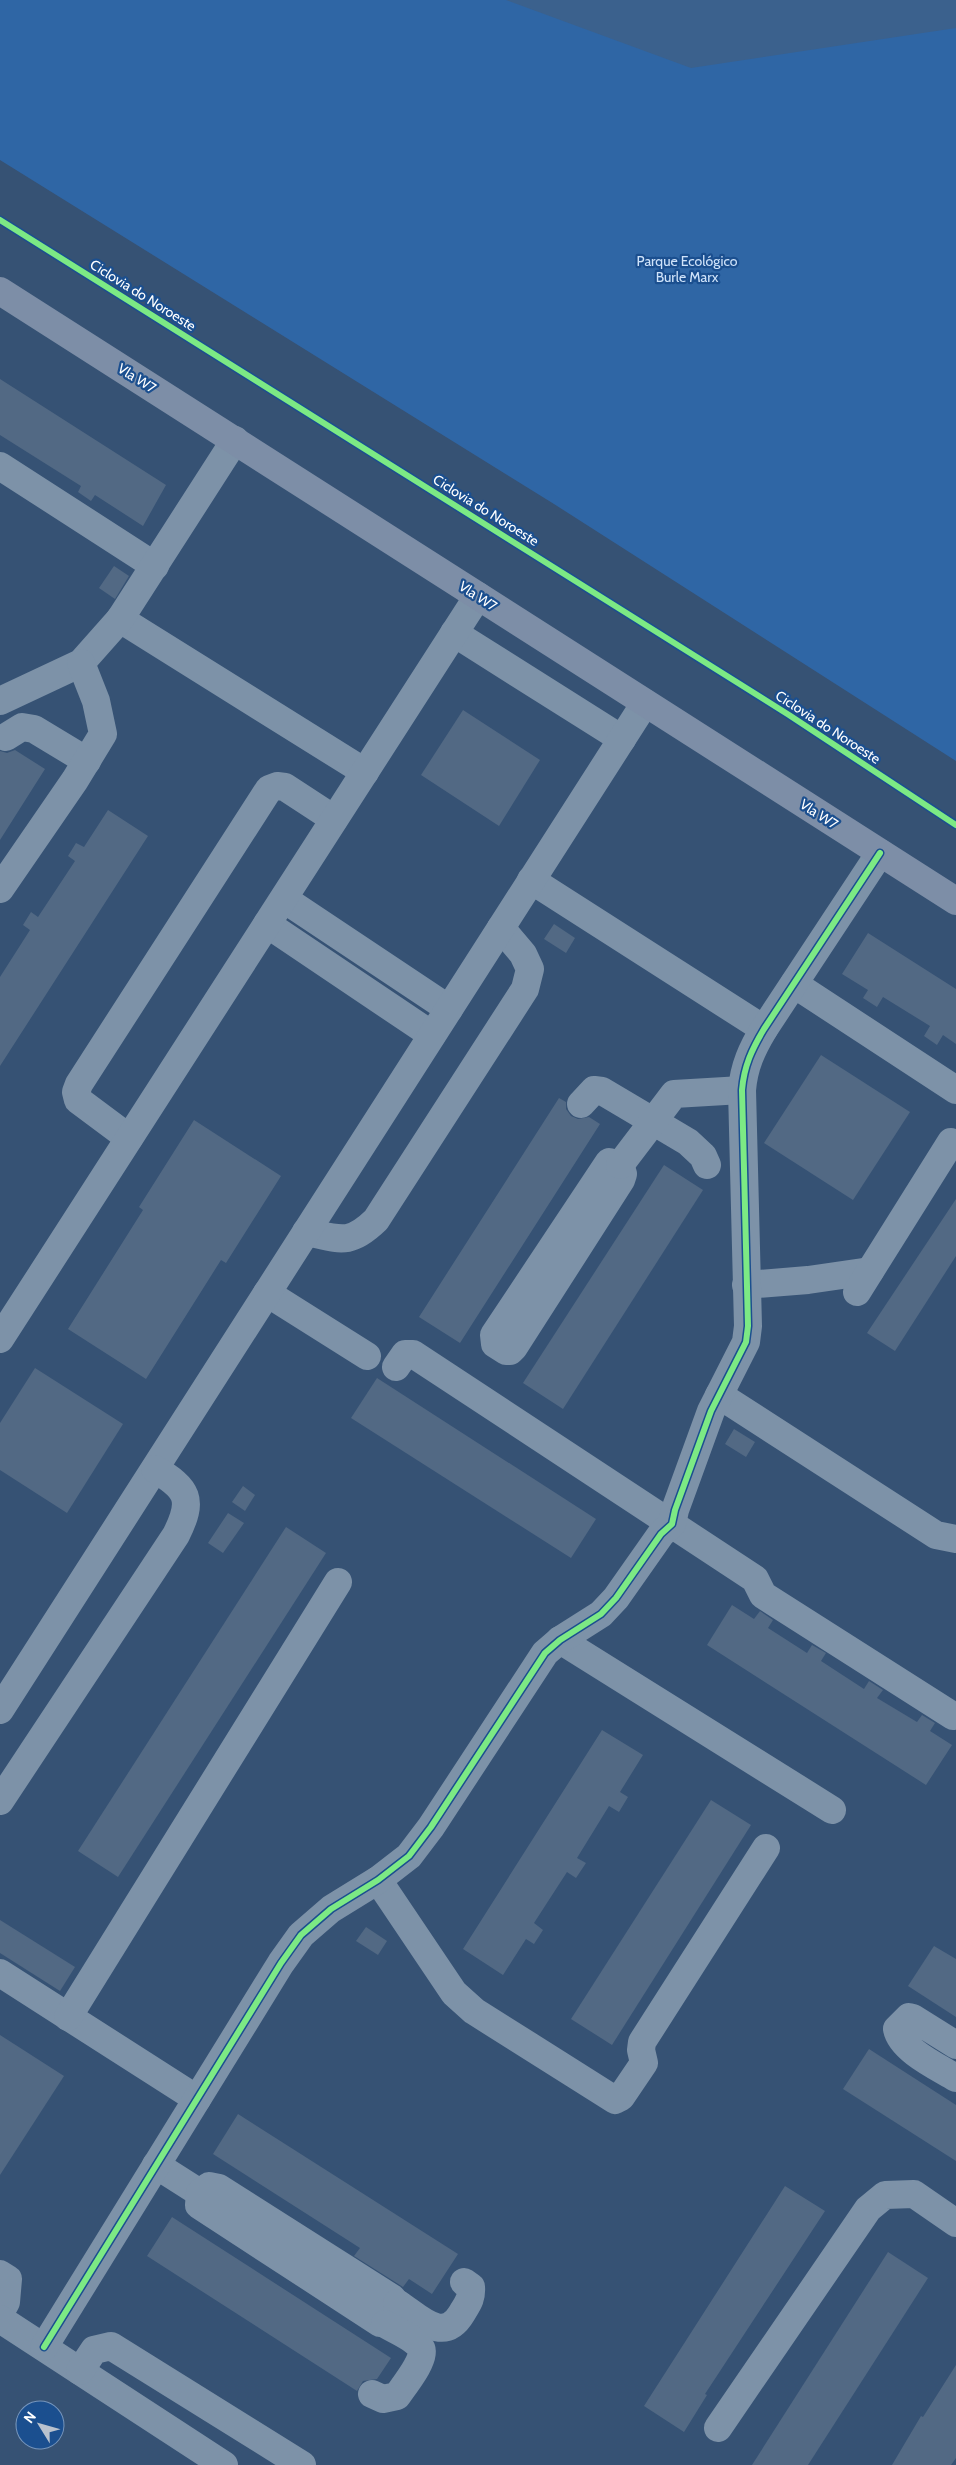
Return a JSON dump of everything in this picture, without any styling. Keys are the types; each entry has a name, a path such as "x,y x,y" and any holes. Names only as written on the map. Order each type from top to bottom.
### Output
{"main road":[{"name":"Vla W7","path":"0,291 956,901"}],"street":[{"path":"0,701 81,663 120,619 235,440"},
{"path":"0,466 155,566"},
{"path":"0,1339 478,596"},
{"path":"120,619 365,772"},
{"path":"454,633 622,740"},
{"path":"0,889 87,761 103,734 96,701 81,663"},
{"path":"3,1699 155,1469 646,703"},
{"path":"6,738 22,727 34,729 87,761"},
{"path":"129,1138 78,1100 76,1092 89,1067 269,789 277,786 285,787 334,819"},
{"path":"44,2347 280,1963 301,1935 331,1909 378,1880 409,1856 431,1827 545,1653 560,1640 601,1614 616,1598 661,1534 672,1524 674,1510 719,1395 746,1342 748,1326 743,1073 750,1051 880,853"},
{"path":"531,880 764,1029"},
{"path":"284,899 449,1009"},
{"path":"267,924 432,1035"},
{"path":"306,1232 343,1240 361,1234 376,1220 524,989 530,969 523,954 501,928"},
{"path":"794,984 956,1090"},
{"path":"581,1104 587,1094 594,1090 602,1091 688,1142 703,1156 707,1165"},
{"path":"620,1165 674,1094 742,1090"},
{"path":"746,1285 808,1280 863,1282 951,1142"},
{"path":"612,1162 620,1165 623,1174 621,1180 514,1347 510,1351 506,1351 495,1344 494,1336 605,1166 612,1162"},
{"path":"267,1293 367,1356"},
{"path":"396,1367 404,1354 413,1354 755,1579 763,1595 953,1716"},
{"path":"719,1395 936,1535 956,1539"},
{"path":"0,1801 176,1535 184,1519 187,1504 184,1491 174,1480 155,1469"},
{"path":"68,2017 338,1582"},
{"path":"560,1640 832,1810"},
{"path":"378,1880 454,1994 474,2011 615,2100 621,2097 644,2063 641,2050 642,2042 766,1848"},
{"path":"0,1973 197,2099"},
{"path":"956,2045 913,2018 909,2017 897,2029 898,2036 905,2046 956,2078"},
{"path":"156,2165 200,2193 199,2205 204,2209 391,2314 438,2329 446,2329 458,2320 472,2296 471,2287 464,2282"},
{"path":"718,2428 868,2209 885,2194 914,2194 956,2222"},
{"path":"0,2274 8,2279 6,2302 0,2313"},
{"path":"372,2394 382,2399 396,2396 421,2360 421,2348 391,2314"},
{"path":"0,2319 224,2465"},
{"path":"80,2371 94,2350 111,2346 302,2465"}],"green space":[{"name":"Parque Ecológico Burle Marx","path":"0,0 956,0 956,761 554,504 0,160"}],"shaded area":[{"path":"506,0 956,0 956,28 691,68"}],"building":[{"path":"0,379 166,485 143,526 95,495 91,501 78,492 81,486 0,435"},
{"path":"114,566 129,576 115,599 99,588"},
{"path":"463,710 540,760 499,826 421,775"},
{"path":"15,750 45,769 0,840 0,751 7,753"},
{"path":"108,810 148,836 0,1066 0,977 30,930 23,925 31,912 38,917 75,861 68,856 76,843 84,847"},
{"path":"554,924 575,938 566,953 544,939"},
{"path":"868,933 956,989 956,1044 943,1035 937,1045 924,1036 930,1026 883,997 877,1007 863,998 868,990 842,974"},
{"path":"821,1055 910,1112 853,1200 764,1143"},
{"path":"559,1098 566,1102 566,1109 571,1116 578,1119 589,1117 600,1124 460,1343 419,1317"},
{"path":"194,1120 281,1176 226,1263 221,1260 146,1379 68,1329 143,1210 139,1207"},
{"path":"664,1165 703,1190 563,1409 523,1383"},
{"path":"956,1199 956,1256 895,1351 867,1333"},
{"path":"35,1368 123,1424 67,1513 0,1470 0,1423"},
{"path":"377,1378 596,1519 571,1558 351,1418"},
{"path":"734,1429 755,1442 746,1457 725,1444"},
{"path":"243,1486 255,1495 245,1511 232,1502"},
{"path":"228,1513 244,1523 223,1553 208,1543"},
{"path":"286,1527 326,1553 118,1877 78,1851"},
{"path":"732,1605 754,1619 760,1611 773,1620 768,1628 807,1653 812,1645 826,1653 821,1661 864,1689 869,1681 883,1690 877,1698 917,1722 922,1715 935,1723 930,1731 952,1745 926,1785 707,1645"},
{"path":"602,1730 643,1755 620,1792 628,1797 619,1812 609,1806 577,1858 586,1863 576,1878 567,1872 534,1923 543,1930 534,1944 526,1939 503,1975 463,1949"},
{"path":"711,1800 751,1825 612,2045 571,2019"},
{"path":"0,1920 75,1967 60,1991 0,1953"},
{"path":"366,1927 387,1941 378,1955 356,1941"},
{"path":"934,1946 956,1959 956,2017 908,1986"},
{"path":"0,2035 64,2076 0,2175"},
{"path":"869,2049 956,2105 956,2161 843,2089"},
{"path":"238,2114 458,2254 432,2294 409,2279 403,2287 354,2256 360,2248 213,2154"},
{"path":"785,2186 825,2211 705,2394 707,2395 684,2432 644,2406"},
{"path":"172,2217 391,2358 377,2379 363,2381 357,2391 147,2256"},
{"path":"888,2252 928,2278 808,2465 752,2465"},
{"path":"956,2365 956,2458 951,2465 892,2465 921,2416 923,2417"}],"cycle path":[{"name":"Ciclovia do Noroeste","path":"0,220 789,715 956,825"},
{"path":"44,2347 281,1963 301,1935 331,1909 378,1880 409,1856 431,1827 545,1653 560,1640 601,1614 616,1598 661,1534 672,1524 675,1510 711,1411 746,1342 748,1326 742,1090 747,1065 764,1029 880,853"}]}
